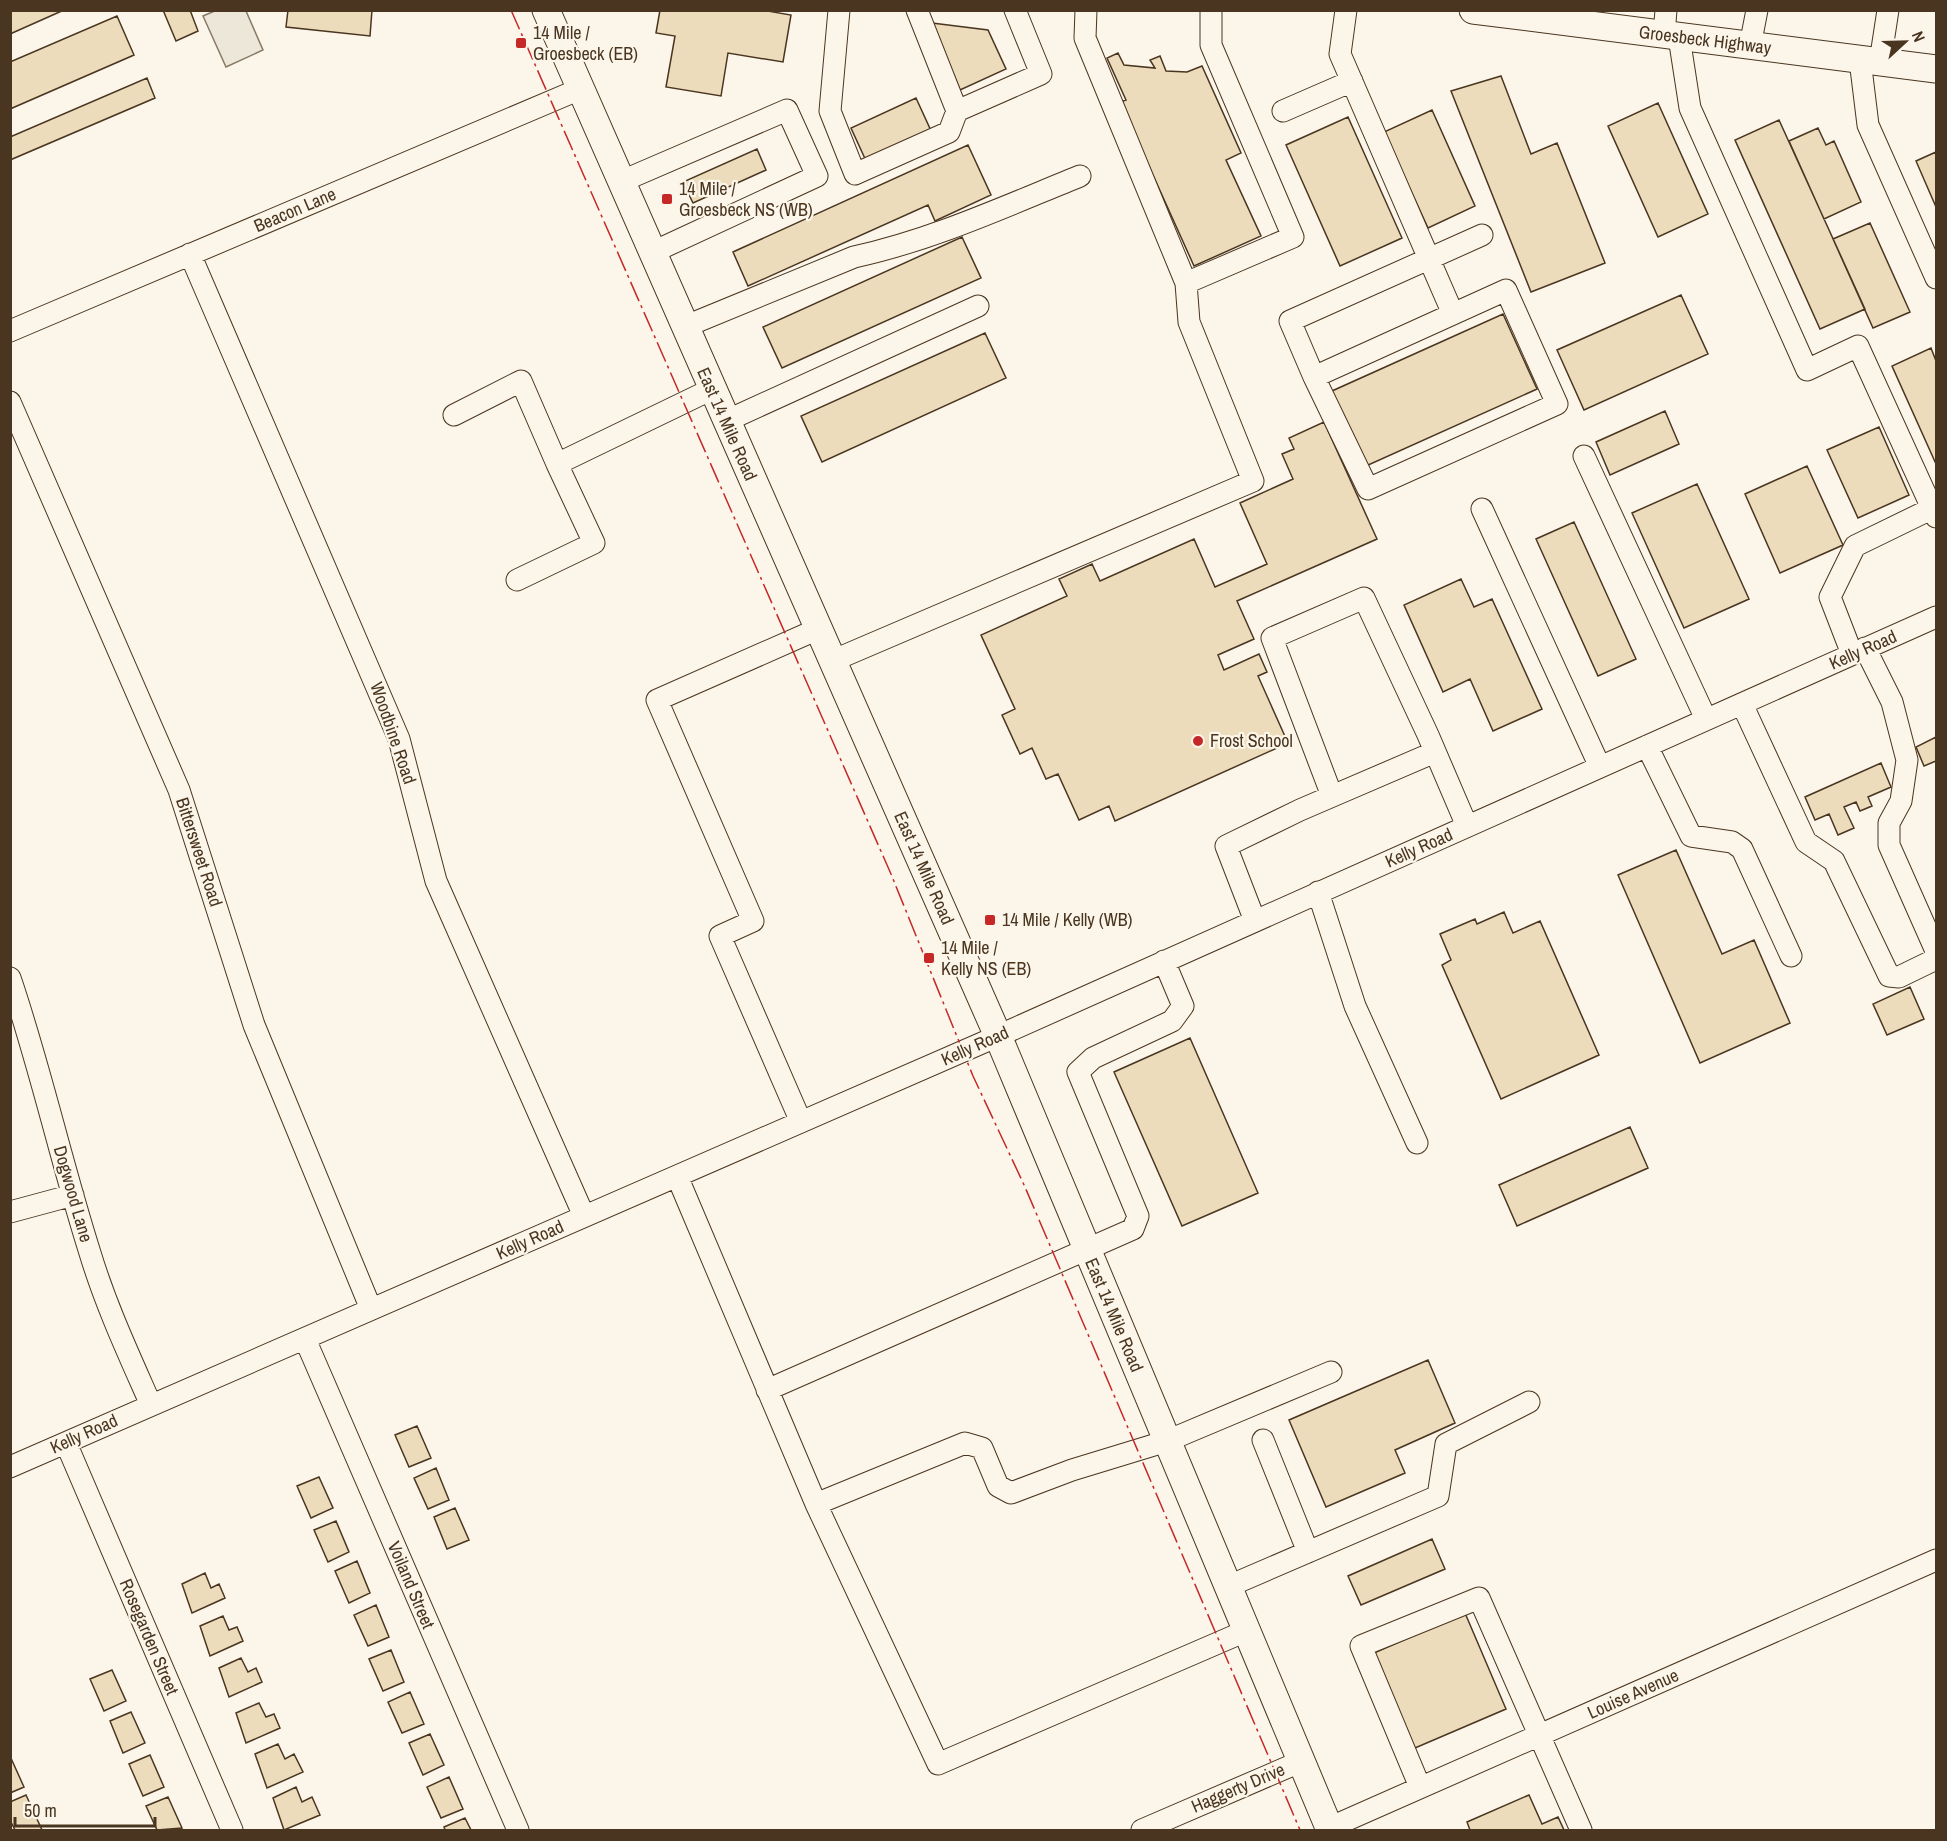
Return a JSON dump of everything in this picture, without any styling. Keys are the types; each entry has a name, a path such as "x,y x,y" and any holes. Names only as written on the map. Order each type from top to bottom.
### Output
{"main road":[{"name":"East 14 Mile Road","path":"546,10 651,253 998,1036 1330,1829"},
{"name":"Groesbeck Highway","path":"1474,11 1670,27 1750,46 1936,69"}],"street":[{"path":"839,10 830,111 855,174 949,132 957,111 917,10"},
{"path":"957,111 1041,74 1015,10"},
{"path":"832,661 1253,481 1189,322 1186,283 1085,38 1086,10"},
{"path":"1186,283 1293,237 1211,45 1211,10"},
{"path":"1346,10 1340,54 1453,314"},
{"path":"1750,46 1757,10"},
{"path":"1888,10 1870,61 1868,125 1936,278"},
{"path":"1670,27 1690,108 1808,370 1858,346 1934,513 1855,546 1830,597 1859,651 1892,702 1907,760 1901,801 1889,823 1889,845 1936,951 1935,960 1899,977 1889,976 1834,861 1806,842 1742,704"},
{"path":"1283,111 1352,81"},
{"name":"Beacon Lane","path":"10,331 580,89"},
{"path":"620,182 787,110 817,176 651,253"},
{"path":"684,327 854,257 881,251 966,222 1080,176"},
{"path":"1314,377 1506,290 1557,404 1368,489 1314,377 1290,321 1482,235"},
{"name":"Woodbine Road","path":"190,254 399,739 436,881 584,1216"},
{"path":"726,421 978,306"},
{"path":"454,415 521,381 594,543 517,580"},
{"path":"557,464 712,389"},
{"name":"Bittersweet Road","path":"10,402 179,790 254,1025 371,1309"},
{"path":"1584,456 1706,719"},
{"path":"1482,509 1600,767"},
{"path":"1332,796 1272,638 1364,598 1467,826"},
{"name":"Kelly Road","path":"10,1467 998,1036 1936,617"},
{"path":"801,1122 720,936 753,921 657,700 818,629"},
{"path":"1647,746 1691,836 1732,842 1742,849 1791,956"},
{"path":"1255,921 1226,846 1332,796 1435,752"},
{"path":"1318,892 1355,1006 1417,1143"},
{"path":"767,1390 1134,1229 1138,1216 1078,1072 1093,1058 1172,1021 1183,1006 1164,962"},
{"name":"Dogwood Lane","path":"10,978 33,1044 73,1195 108,1306 151,1405"},
{"path":"677,1176 816,1504 938,1764 1248,1630"},
{"path":"10,1212 73,1195"},
{"name":"Voiland Street","path":"305,1339 518,1830"},
{"path":"816,1504 958,1444 977,1445 982,1448 998,1486 1011,1493 1072,1470 1167,1441 1331,1372"},
{"path":"1229,1586 1438,1496 1446,1444 1529,1402"},
{"path":"1263,1440 1308,1552"},
{"name":"Rosegarden Street","path":"66,1443 232,1830"},
{"name":"Louise Avenue","path":"1330,1829 1420,1787 1936,1560"},
{"path":"1420,1787 1361,1646 1479,1598 1581,1830"},
{"name":"Haggerty Drive","path":"1142,1830 1302,1761"}],"shaded area":[{"path":"217,10 246,11 263,50 226,67 203,16"}],"building":[{"path":"11,10 64,10 10,34"},
{"path":"163,10 190,10 198,31 176,41"},
{"path":"288,10 372,10 370,36 286,27"},
{"path":"660,10 762,10 791,15 783,62 728,53 721,96 666,87 675,36 656,33"},
{"path":"117,16 134,55 10,109 10,62"},
{"path":"932,23 988,30 1006,69 960,90"},
{"path":"1118,53 1124,65 1155,68 1150,60 1160,56 1166,71 1187,72 1202,66 1241,153 1226,160 1261,236 1194,266 1120,102 1126,100 1107,58"},
{"path":"1501,76 1531,154 1557,143 1605,263 1531,292 1451,91"},
{"path":"147,78 155,98 10,160 10,137"},
{"path":"916,98 932,133 867,163 851,128"},
{"path":"1658,103 1708,214 1658,237 1608,126"},
{"path":"1432,110 1475,206 1428,228 1384,132"},
{"path":"1348,117 1402,238 1340,266 1286,145"},
{"path":"1779,120 1865,309 1820,329 1735,140"},
{"path":"1818,128 1826,145 1834,141 1861,202 1824,219 1789,141"},
{"path":"968,145 991,195 935,221 928,205 748,286 733,252"},
{"path":"757,149 766,170 693,203 683,182"},
{"path":"1936,152 1936,207 1916,161"},
{"path":"1870,223 1910,312 1873,328 1833,239"},
{"path":"962,237 981,278 782,368 763,327"},
{"path":"1681,295 1708,354 1584,410 1557,350"},
{"path":"1503,314 1537,389 1366,466 1332,391"},
{"path":"985,333 1006,378 822,462 801,416"},
{"path":"1931,348 1936,361 1936,464 1892,366"},
{"path":"1665,411 1679,444 1610,475 1596,442"},
{"path":"1324,422 1377,539 1237,601 1254,639 1218,655 1224,670 1259,654 1267,672 1258,676 1288,743 1115,821 1109,806 1079,820 1058,774 1046,779 1032,748 1020,754 1002,715 1015,709 981,635 1067,596 1059,579 1092,564 1100,581 1194,539 1215,587 1267,564 1240,503 1293,479 1282,454 1294,449 1289,438"},
{"path":"1879,427 1909,495 1858,518 1827,450"},
{"path":"1807,466 1843,545 1780,573 1745,494"},
{"path":"1697,484 1749,599 1684,628 1632,513"},
{"path":"1574,522 1636,659 1598,676 1536,539"},
{"path":"1461,579 1474,607 1492,599 1542,709 1493,731 1470,679 1443,692 1404,605"},
{"path":"1936,737 1936,761 1924,766 1916,747"},
{"path":"1881,763 1891,787 1868,797 1872,806 1860,811 1856,802 1844,807 1854,828 1838,835 1829,814 1815,820 1805,797"},
{"path":"1676,850 1722,954 1754,940 1790,1023 1700,1063 1618,875"},
{"path":"1504,912 1513,933 1540,921 1599,1055 1501,1099 1442,965 1451,960 1440,934 1475,919 1477,924"},
{"path":"1910,987 1924,1019 1887,1035 1873,1004"},
{"path":"1190,1038 1258,1193 1182,1226 1114,1072"},
{"path":"1630,1127 1648,1168 1517,1226 1499,1185"},
{"path":"1428,1360 1455,1423 1395,1450 1405,1473 1326,1507 1289,1420"},
{"path":"417,1426 431,1458 409,1467 395,1435"},
{"path":"436,1468 449,1500 428,1509 414,1478"},
{"path":"319,1477 333,1508 311,1518 297,1486"},
{"path":"455,1508 469,1540 447,1549 434,1517"},
{"path":"336,1521 349,1552 328,1562 314,1530"},
{"path":"1432,1539 1445,1569 1361,1605 1348,1576"},
{"path":"357,1561 370,1593 349,1603 335,1571"},
{"path":"205,1573 211,1588 219,1584 225,1598 192,1613 182,1584"},
{"path":"376,1605 389,1637 368,1646 354,1615"},
{"path":"1465,1613 1506,1709 1415,1748 1374,1653"},
{"path":"223,1616 229,1630 237,1627 243,1641 210,1656 200,1626"},
{"path":"391,1650 404,1682 383,1691 369,1659"},
{"path":"241,1658 248,1672 256,1668 262,1682 229,1697 219,1668"},
{"path":"112,1670 126,1701 104,1711 90,1679"},
{"path":"410,1692 424,1724 402,1733 388,1702"},
{"path":"259,1703 266,1717 274,1714 280,1728 246,1743 236,1713"},
{"path":"131,1712 145,1743 123,1753 110,1721"},
{"path":"430,1734 444,1765 423,1775 409,1743"},
{"path":"278,1744 285,1759 294,1754 303,1772 267,1788 255,1754"},
{"path":"150,1755 164,1787 143,1796 129,1764"},
{"path":"10,1756 24,1787 10,1793"},
{"path":"449,1777 463,1809 441,1818 427,1787"},
{"path":"296,1787 302,1802 312,1797 320,1815 284,1830 273,1798"},
{"path":"26,1795 42,1830 15,1830 10,1820 10,1802"},
{"path":"1529,1795 1542,1824 1558,1817 1564,1830 1470,1830 1467,1822"},
{"path":"168,1797 182,1828 157,1830 146,1806"},
{"path":"465,1818 471,1830 445,1830 444,1827"}],"power":[{"path":"511,10 891,874 973,1076 1025,1187 1300,1830"}],"place":[{"name":"14 Mile / Groesbeck (EB)","path":"521,43"},
{"name":"14 Mile / Groesbeck NS (WB)","path":"667,199"},
{"name":"Frost School","path":"1198,741"},
{"name":"14 Mile / Kelly (WB)","path":"990,920"},
{"name":"14 Mile / Kelly NS (EB)","path":"929,958"}]}
